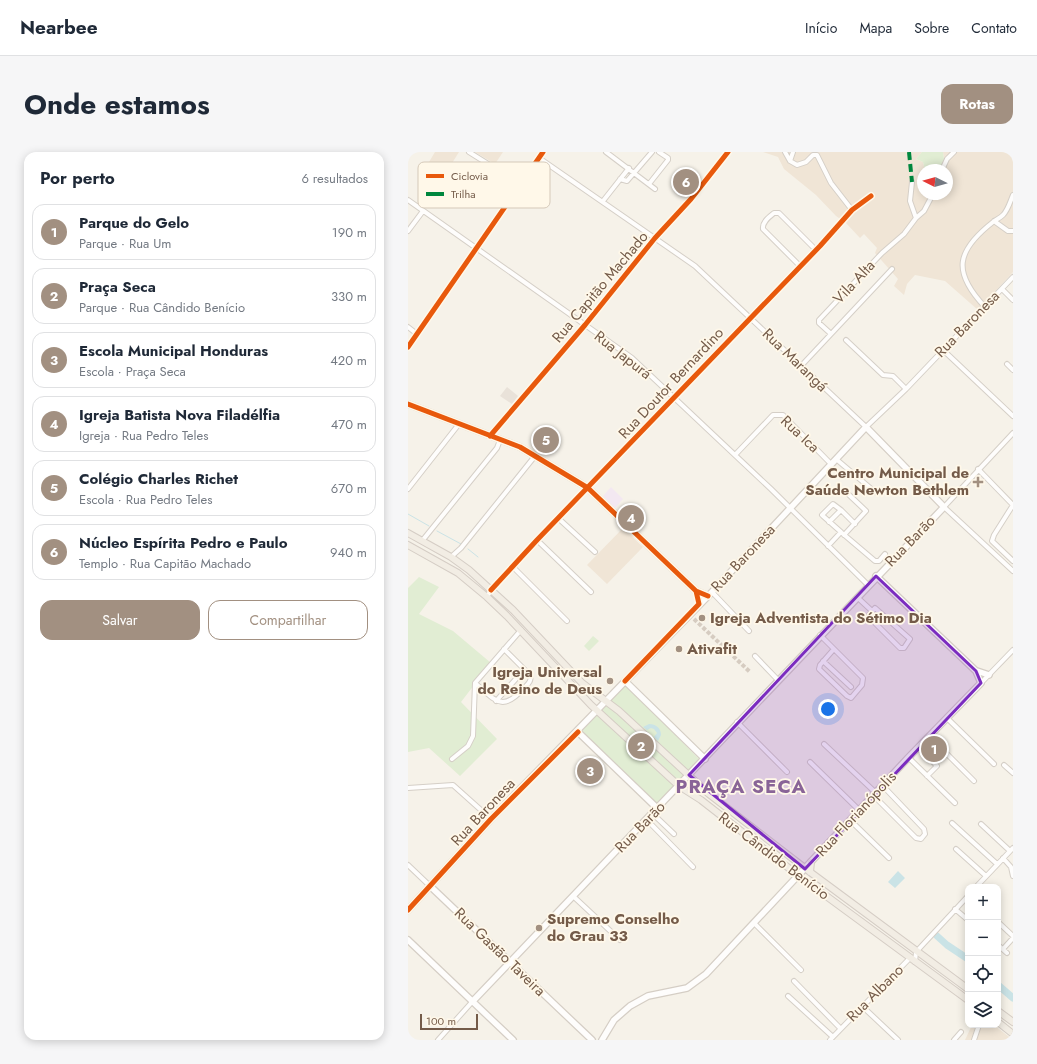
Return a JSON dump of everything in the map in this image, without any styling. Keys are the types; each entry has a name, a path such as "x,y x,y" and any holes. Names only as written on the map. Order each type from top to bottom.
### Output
{"main road":[{"name":"Rua Cândido Benício","path":"408,533 451,557 491,590 514,610 582,683 607,701 690,775 709,794 807,871 965,987"},
{"name":"Rua Cândido Benício","path":"408,545 458,573 487,597 521,630 597,711 679,786 704,803 798,876 965,998"},
{"path":"807,871 811,862"},
{"path":"1001,1013 1013,1022"},
{"path":"1001,1024 1013,1034"}],"street":[{"path":"469,152 485,162"},
{"path":"536,162 543,152"},
{"path":"606,152 655,189"},
{"path":"620,180 627,181 652,152"},
{"path":"649,184 668,160 668,158 659,152"},
{"path":"785,152 790,161 800,165 813,155 818,155 831,183 852,210"},
{"path":"790,161 793,152"},
{"path":"945,164 947,159 954,152"},
{"name":"Rua Capitão Machado","path":"490,436 585,325 656,238 691,199 726,153"},
{"name":"Rua Marangá","path":"539,158 545,162"},
{"name":"Rua Marangá","path":"550,165 695,266 866,427 944,507 1013,571"},
{"path":"603,201 629,168"},
{"path":"912,182 910,201 916,218 924,211 930,200"},
{"name":"Rua Doutor Bernardino","path":"487,597 491,590 512,566 816,250 852,210 871,196"},
{"path":"985,307 970,290 963,273 962,264 967,247 1006,211 1013,196"},
{"name":"Rua Japurá","path":"408,200 418,207"},
{"name":"Rua Japurá","path":"420,208 628,356 734,455 868,585"},
{"path":"408,347 504,208"},
{"path":"408,231 423,210"},
{"path":"800,266 763,229 763,224 774,213 779,213 816,250"},
{"name":"Vila Alta","path":"830,333 819,323 819,320 882,253 904,234 916,218"},
{"path":"994,221 1008,231 1013,231"},
{"name":"Vila Alta","path":"801,366 830,333 892,269"},
{"name":"Rua Baronesa","path":"408,910 491,819 578,732 625,681 692,616 699,604 789,508 1013,277"},
{"path":"1002,289 1013,300"},
{"path":"408,327 418,334"},
{"path":"846,340 883,375 893,376 906,388"},
{"path":"942,349 1013,416"},
{"path":"1007,364 1013,370"},
{"path":"408,404 500,440 535,456 588,488 696,591 710,594 749,631"},
{"name":"Rua Ica","path":"734,455 773,415 779,413 783,415 832,464"},
{"path":"408,489 459,424"},
{"name":"Rua Barão","path":"440,1039 472,1002 653,814 820,635 944,507 1013,433"},
{"path":"422,541 497,448 500,440"},
{"path":"451,557 461,548 535,456"},
{"path":"836,459 875,492"},
{"path":"978,469 1013,505 994,535 992,541 1013,561"},
{"path":"828,546 865,514 865,510 846,492"},
{"path":"855,524 833,504 831,504 822,515 875,561 879,561 884,554"},
{"path":"829,522 841,510"},
{"path":"558,518 595,552"},
{"path":"537,540 592,592"},
{"path":"512,566 567,621"},
{"path":"876,576 976,670 989,675"},
{"path":"696,591 699,604"},
{"path":"857,597 872,611"},
{"path":"878,608 910,639 909,642 900,648 869,617 872,611 878,608"},
{"path":"452,759 468,746 473,736 475,683 521,630"},
{"path":"820,635 834,649 863,678 862,685 853,697 847,696 819,670 834,649"},
{"path":"475,683 496,701 509,702 517,696 531,680 530,675 504,649"},
{"name":"Rua Florianópolis","path":"811,862 851,821 908,758 948,719 1013,650"},
{"path":"754,656 778,680"},
{"path":"824,661 851,687"},
{"path":"496,701 524,670"},
{"path":"976,670 981,683"},
{"path":"625,681 705,759"},
{"path":"948,719 994,764"},
{"path":"738,722 787,772"},
{"path":"578,732 658,808"},
{"path":"930,737 974,781"},
{"path":"824,744 875,794 916,838 921,839 925,834 924,829 883,786"},
{"path":"919,748 937,766 927,776"},
{"path":"908,758 955,803"},
{"path":"810,762 860,811"},
{"path":"1004,765 1013,773"},
{"path":"408,788 453,786 491,819"},
{"path":"653,814 674,834"},
{"path":"647,820 693,867"},
{"path":"851,821 889,858"},
{"path":"952,822 997,864"},
{"path":"979,884 1011,850 982,824"},
{"path":"956,849 986,876"},
{"path":"1003,858 1011,867 1013,876"},
{"name":"Rua Gastão Taveira","path":"408,866 592,1040"},
{"name":"Rua Florianópolis","path":"602,1040 614,1020 630,1006 648,996 677,991 694,984 754,924 798,876 807,871"},
{"path":"573,896 620,940"},
{"name":"Rua Albano","path":"831,1038 862,1006 912,960 916,952 965,899"},
{"path":"955,909 965,917"},
{"path":"754,924 801,970"},
{"path":"1001,925 1013,937 1005,951 1001,948"},
{"path":"408,940 513,1040"},
{"name":"Rua Albano","path":"794,981 840,1028"},
{"path":"788,996 831,1038"},
{"path":"862,1006 898,1040"},
{"path":"974,1040 978,1028"},
{"path":"954,1040 961,1032"}],"highlighted area":[{"path":"876,576 976,671 981,679 981,683 966,700 805,869 689,775"}],"shaded area":[{"path":"435,152 459,152 453,162 429,162"},
{"path":"475,152 503,152 496,162 492,162"},
{"path":"763,152 922,152 916,159 923,162 924,164 917,164 917,200 953,200 953,164 942,164 944,159 943,152 1013,152 1013,272 978,310 945,281 915,275 907,284 904,295 894,286 898,279 875,253 877,248 864,234 860,238 816,195 784,169 778,157"},
{"path":"507,387 518,396 512,404 500,396"},
{"path":"611,487 623,499 615,508 603,496"},
{"path":"623,528 643,547 607,584 587,565"},
{"path":"971,1028 998,1028 1013,1040 965,1040"}],"green space":[{"path":"922,152 943,152 944,159 942,164 924,164 923,162 916,159"},
{"path":"419,577 439,587 419,614 453,631 491,663 461,702 497,739 460,776 429,748 408,752 408,588"},
{"path":"593,636 599,641 589,651 584,646"},
{"name":"PRAÇA SECA","path":"625,684 700,760 659,806 580,732"},
{"path":"929,738 948,755 944,759 939,754 935,757 923,745"}],"water":[{"path":"649,724 659,728 661,735 658,741 654,737 657,733 654,729 651,728 647,730 643,727"},
{"path":"898,871 905,878 895,888 888,882"}],"waterway":[{"path":"408,514 429,526"},
{"path":"437,531 461,544"},
{"path":"468,549 478,557"},
{"path":"937,936 965,957"},
{"path":"1001,988 1013,998"}],"tunnel":[{"path":"694,619 750,672"}],"marked path":[{"path":"909,152 912,182"}],"cycle path":[{"path":"536,162 543,152"},
{"path":"490,436 585,325 655,238 691,199 728,152"},
{"path":"491,590 537,540 820,246 852,210 871,196"},
{"path":"408,347 504,208"},
{"path":"408,404 520,447 588,488 696,591 708,596"},
{"path":"625,681 699,604 696,591"},
{"path":"408,910 491,819 578,732"}],"place":[{"name":"Núcleo Espírita Pedro e Paulo","path":"686,182"},
{"name":"Colégio Charles Richet","path":"546,440"},
{"name":"Centro Municipal de Saúde Newton Bethlem","path":"978,482"},
{"name":"Igreja Batista Nova Filadélfia","path":"631,518"},
{"name":"Igreja Adventista do Sétimo Dia","path":"702,618"},
{"name":"Ativafit","path":"679,649"},
{"name":"Igreja Universal do Reino de Deus","path":"610,681"},
{"name":"Praça Seca","path":"641,746"},
{"name":"Parque do Gelo","path":"934,749"},
{"name":"Escola Municipal Honduras","path":"590,771"},
{"name":"Supremo Conselho do Grau 33","path":"539,928"}],"district":[{"name":"PRAÇA SECA","path":"741,786"}]}
